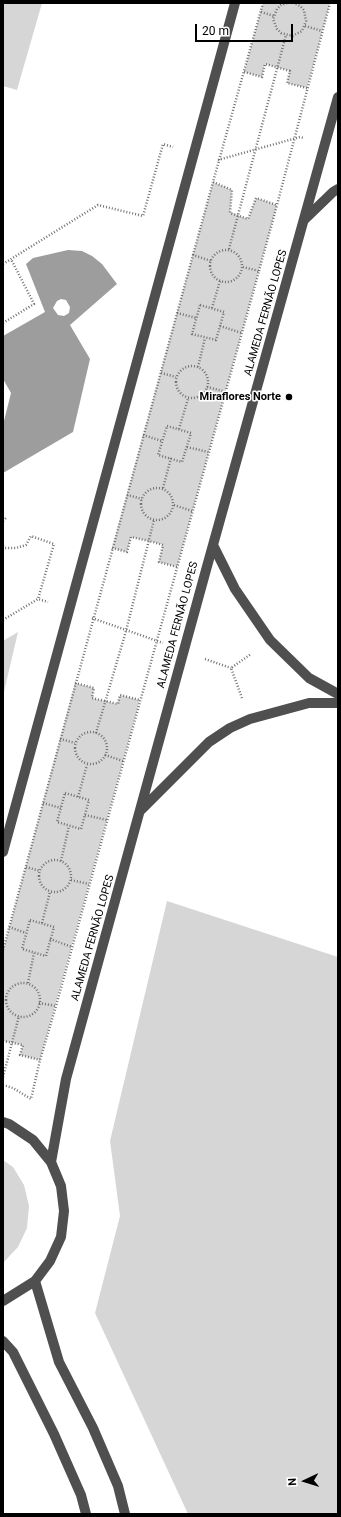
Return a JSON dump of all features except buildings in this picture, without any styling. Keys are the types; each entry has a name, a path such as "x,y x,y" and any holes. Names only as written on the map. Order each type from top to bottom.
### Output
{"street":[{"path":"3,852 235,3"},
{"name":"ALAMEDA FERNÃO LOPES","path":"51,1162 66,1079 338,97"},
{"path":"304,220 338,189"},
{"path":"213,545 235,589 270,640 308,678 338,694"},
{"path":"140,812 209,742 230,728 250,719 309,703 338,704"},
{"path":"3,1122 9,1124 33,1140 51,1162 60,1186 64,1211 61,1237 50,1261 35,1281 3,1301"},
{"path":"35,1281 59,1362 93,1428 118,1486 125,1514"},
{"path":"3,1341 13,1352 54,1434 81,1495 86,1514"}],"path":[{"path":"3,950 143,435 263,3"},
{"path":"287,3 276,9 274,24 277,29 286,35 292,36 297,34 305,26 306,21 304,10 295,3"},
{"path":"3,1085 13,1088 31,1099 40,1060 208,452 226,392 330,3"},
{"path":"261,12 274,16"},
{"path":"305,26 322,31"},
{"path":"229,249 257,149 286,35"},
{"path":"244,72 262,77 265,64 290,71 287,83 307,88"},
{"path":"3,264 98,205 143,216 163,144 219,160 300,137 324,146"},
{"path":"213,182 232,190 230,212 248,219 256,198 277,205"},
{"path":"229,249 237,253 243,261 243,267 238,277 228,282 220,280 210,271 211,261 217,252 229,249"},
{"path":"193,254 211,261"},
{"path":"3,323 34,304 11,259"},
{"path":"243,267 259,271"},
{"path":"212,308 220,280"},
{"path":"200,305 212,308 224,312 216,340 192,334 200,305"},
{"path":"177,313 196,318"},
{"path":"220,326 242,333"},
{"path":"198,367 205,338"},
{"path":"187,366 198,367 206,373 208,378 207,387 203,394 199,397 188,399 179,393 176,388 176,377 178,373 187,366"},
{"path":"161,373 176,377"},
{"path":"207,387 226,392"},
{"path":"179,429 188,399"},
{"path":"167,426 179,429 191,433 182,462 158,455 167,426"},
{"path":"143,435 162,441"},
{"path":"187,447 208,452"},
{"path":"163,488 171,458"},
{"path":"158,487 163,488 171,495 174,505 169,516 164,519 154,520 144,514 141,509 142,499 148,490 158,487"},
{"path":"127,495 142,499"},
{"path":"174,505 192,511"},
{"path":"3,521 6,518"},
{"path":"96,733 126,631 154,520"},
{"path":"3,546 6,548 16,548 26,545 32,536 54,544 38,599 3,620"},
{"path":"112,548 127,552 131,537 164,545 159,562 177,566"},
{"path":"38,599 231,668 250,719"},
{"path":"231,668 270,640"},
{"path":"75,683 94,688 92,698 118,704 120,695 140,700"},
{"path":"86,732 96,733 101,735 107,744 107,750 105,756 98,763 92,765 87,764 78,759 75,754 75,743 81,735 86,732"},
{"path":"60,739 75,743"},
{"path":"105,756 123,761"},
{"path":"78,797 87,764"},
{"path":"65,793 78,797 89,800 81,829 57,822 65,793"},
{"path":"43,803 61,808"},
{"path":"85,815 107,820"},
{"path":"61,861 69,826"},
{"path":"56,860 61,861 69,867 71,872 71,880 68,888 63,891 58,893 50,892 42,886 40,881 40,871 46,862 56,860"},
{"path":"26,867 40,871"},
{"path":"71,880 89,884"},
{"path":"42,923 50,892"},
{"path":"30,920 42,923 54,927 46,956 22,949 30,920"},
{"path":"9,927 26,932"},
{"path":"50,939 72,947"},
{"path":"28,983 34,953"},
{"path":"28,983 36,991 39,1003 35,1011 30,1015 19,1016 9,1010 7,1005 7,994 13,986 28,983"},
{"path":"3,993 7,994"},
{"path":"39,1003 56,1006"},
{"path":"3,1076 19,1016"},
{"path":"3,1041 23,1045 20,1055 40,1060"}],"shaded area":[{"path":"3,3 42,3 17,90 3,86"},
{"path":"263,3 330,3 307,88 287,83 290,71 265,64 262,77 244,72"},
{"path":"213,182 232,190 230,212 248,219 256,198 277,205 177,567 159,562 163,545 153,542 131,537 127,552 112,548"},
{"path":"68,250 82,251 92,256 102,264 117,284 70,325 90,359 73,432 3,473 3,425 11,393 3,379 3,336 45,312 26,264 33,258","holes":["61,299 66,300 70,307 69,313 64,316 58,315 53,308 57,301"]},
{"path":"18,632 3,696 3,641"},
{"path":"75,683 94,688 92,698 117,704 120,695 140,700 40,1060 20,1055 23,1045 3,1041 3,951"},
{"path":"167,901 338,957 338,1514 188,1514 95,1313 120,1216 110,1141"},
{"path":"3,1160 13,1167 24,1185 29,1206 27,1228 18,1247 3,1263"}],"place":[{"name":"Miraflores Norte","path":"289,397"}]}
